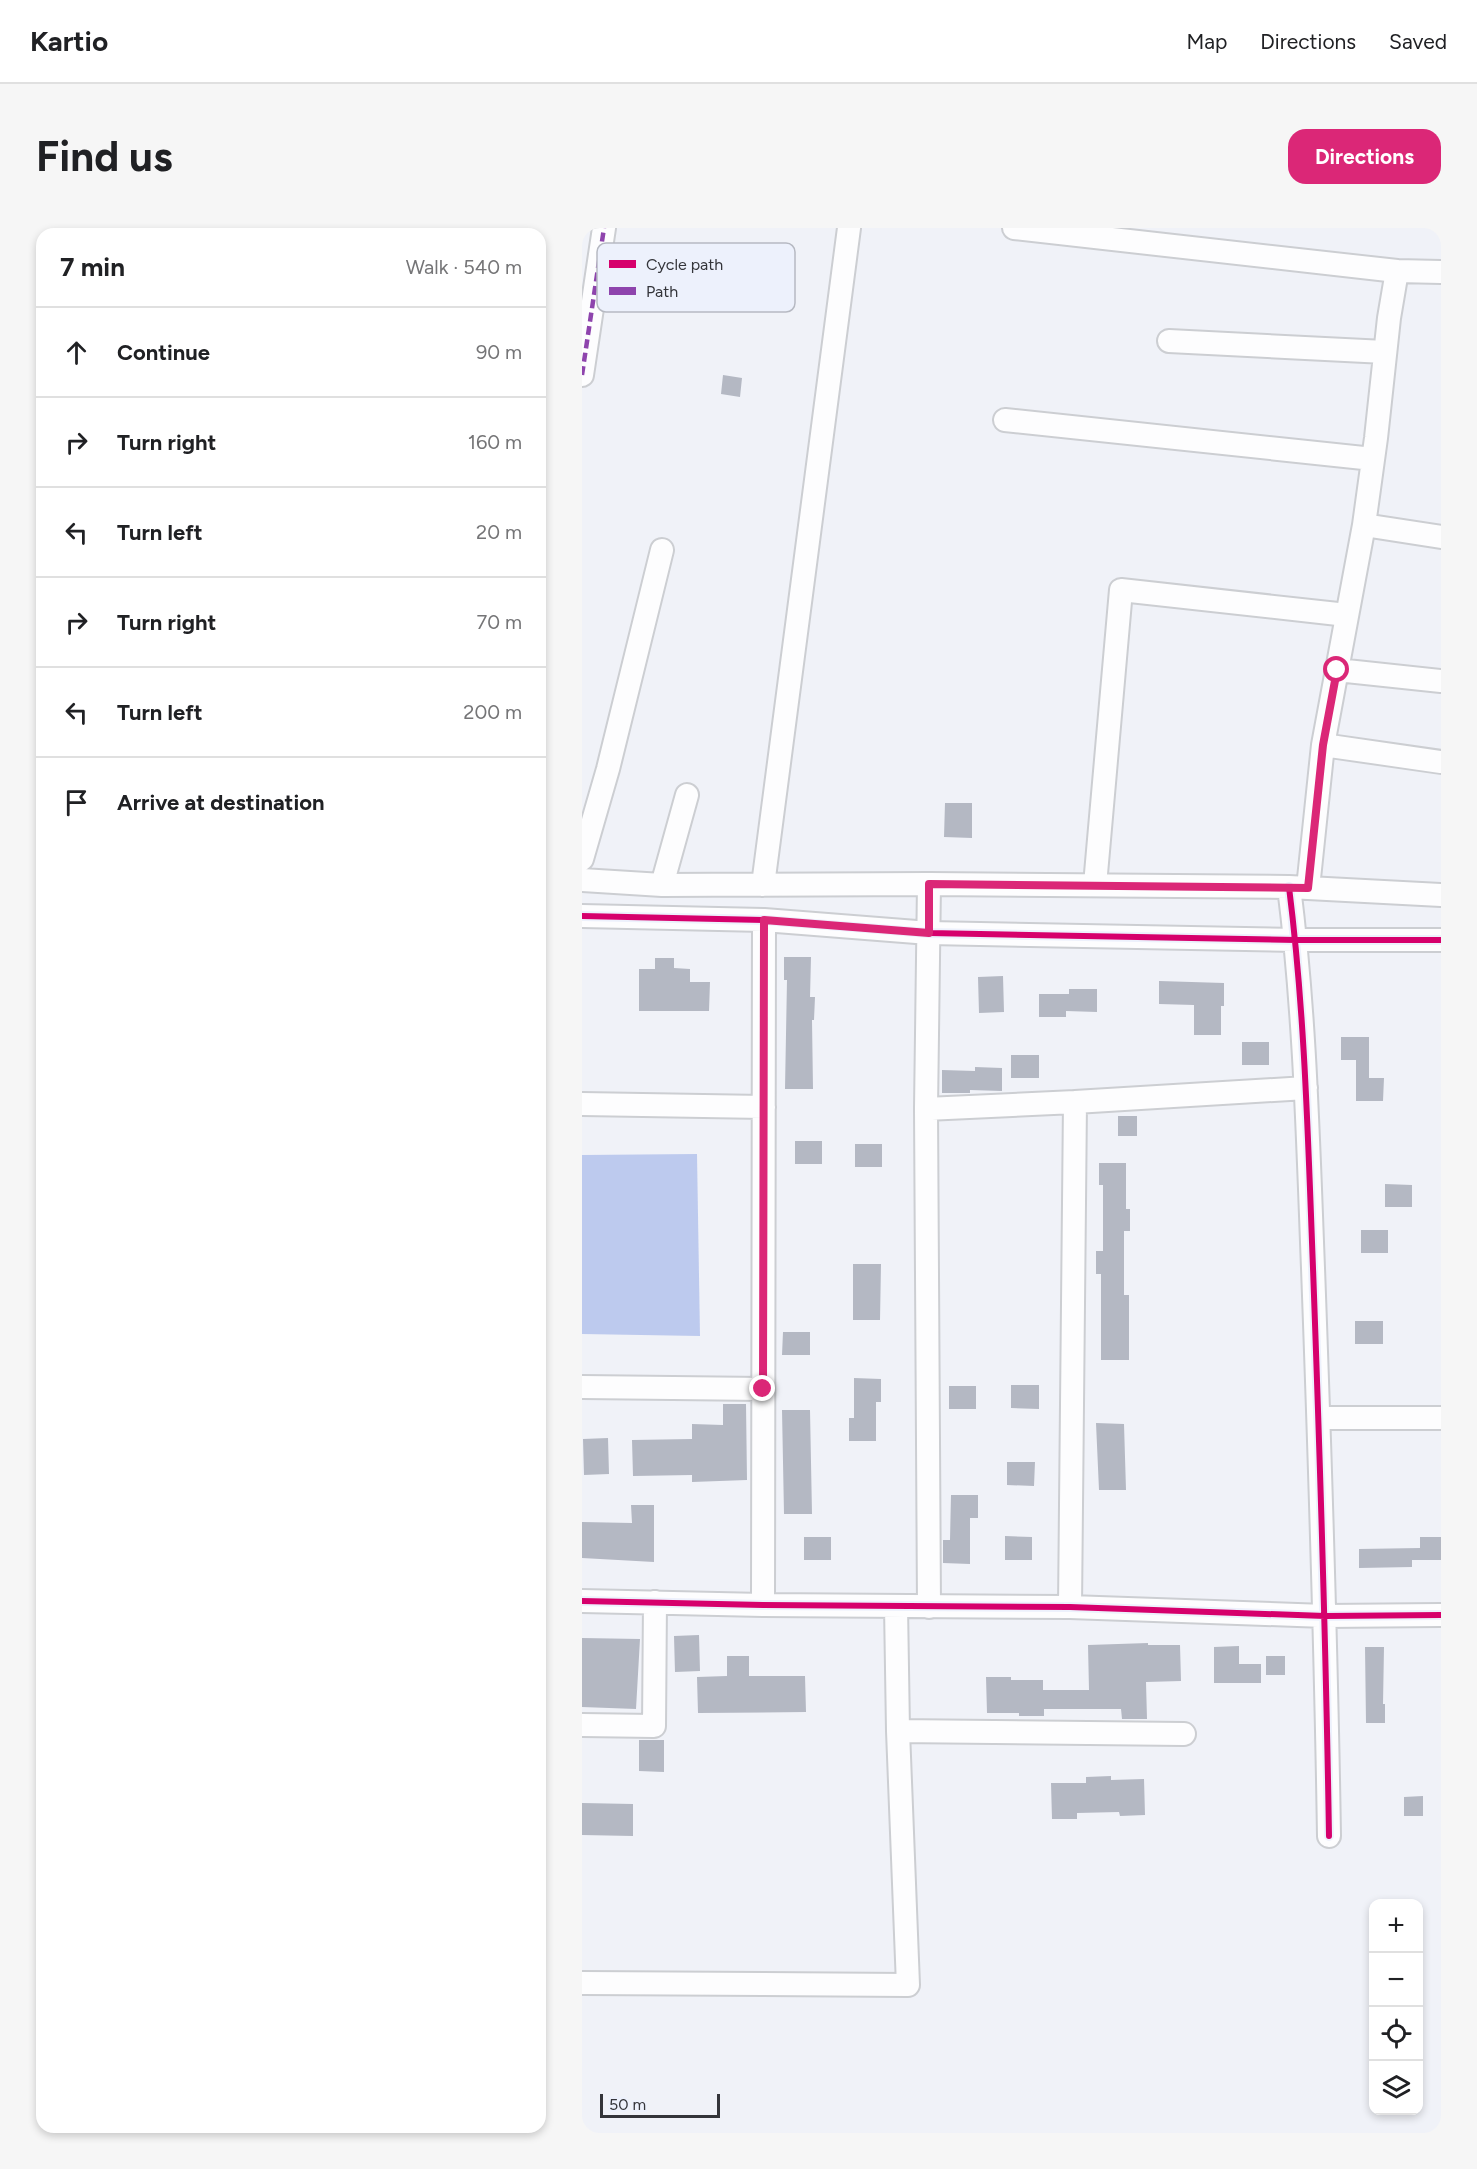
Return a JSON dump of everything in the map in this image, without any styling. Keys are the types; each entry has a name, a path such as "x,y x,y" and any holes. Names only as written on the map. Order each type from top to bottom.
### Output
{"street":[{"path":"602,243 604,228"},
{"path":"763,885 849,228"},
{"path":"1014,228 1397,271 1441,272"},
{"path":"1329,1836 1319,1418 1306,1088 1296,940 1299,888 1364,525 1397,271"},
{"path":"582,375 597,275"},
{"path":"1169,341 1385,352"},
{"path":"1005,420 1373,459"},
{"path":"1364,525 1441,537"},
{"path":"582,859 608,769 662,550"},
{"path":"1095,885 1121,590 1347,615"},
{"path":"1337,670 1441,681"},
{"path":"1323,745 1441,762"},
{"path":"662,885 687,795"},
{"path":"582,880 662,885 929,884 1299,888 1441,895"},
{"path":"929,884 926,1109 929,1607"},
{"path":"582,916 764,920 929,933 1296,940 1441,940"},
{"path":"763,1605 764,920"},
{"path":"926,1109 1306,1088"},
{"path":"1070,1607 1075,1102"},
{"path":"582,1104 764,1107"},
{"path":"582,1387 763,1389"},
{"path":"1319,1418 1441,1418"},
{"path":"582,1601 1070,1607 1325,1616 1441,1615"},
{"path":"582,1725 654,1726 655,1602"},
{"path":"582,1983 908,1985 898,1731 896,1606"},
{"path":"898,1731 1184,1734"}],"water":[{"path":"697,1154 700,1336 582,1334 582,1155"}],"building":[{"path":"723,375 742,378 740,397 721,394"},
{"path":"945,803 972,803 972,838 944,837"},
{"path":"784,957 811,957 810,997 815,997 814,1020 812,1020 813,1089 785,1089 787,980 784,980"},
{"path":"655,958 674,958 674,968 690,969 690,982 710,982 709,1011 639,1011 639,969 655,969"},
{"path":"1003,976 1004,1012 979,1013 978,977"},
{"path":"1159,981 1224,983 1221,1035 1194,1035 1194,1005 1159,1004"},
{"path":"1069,989 1097,989 1097,1012 1066,1011 1066,1017 1039,1017 1039,994 1069,994"},
{"path":"1341,1037 1369,1037 1369,1078 1384,1078 1383,1101 1356,1101 1356,1060 1341,1060"},
{"path":"1242,1042 1269,1042 1269,1065 1242,1065"},
{"path":"1011,1055 1039,1055 1039,1078 1011,1078"},
{"path":"975,1067 1002,1068 1002,1091 970,1090 970,1093 942,1093 942,1070 975,1071"},
{"path":"1118,1116 1137,1116 1137,1136 1118,1136"},
{"path":"795,1141 822,1141 822,1164 795,1164"},
{"path":"855,1144 882,1144 882,1167 855,1167"},
{"path":"1099,1163 1126,1163 1126,1209 1130,1209 1130,1231 1124,1231 1124,1295 1129,1295 1129,1360 1101,1360 1101,1274 1096,1274 1096,1251 1103,1251 1103,1185 1099,1185"},
{"path":"1385,1184 1412,1185 1412,1207 1385,1207"},
{"path":"1361,1230 1388,1230 1388,1253 1361,1253"},
{"path":"853,1264 881,1264 880,1320 853,1320"},
{"path":"1355,1321 1383,1321 1383,1344 1355,1344"},
{"path":"783,1332 810,1332 810,1355 782,1355"},
{"path":"854,1378 881,1379 881,1402 876,1402 876,1441 849,1441 849,1418 854,1418"},
{"path":"1011,1385 1039,1385 1039,1409 1011,1408"},
{"path":"949,1386 976,1386 976,1409 949,1409"},
{"path":"723,1404 746,1404 747,1480 692,1482 692,1475 633,1476 632,1440 692,1439 692,1424 723,1425"},
{"path":"782,1410 810,1410 812,1514 784,1514"},
{"path":"1096,1423 1124,1424 1126,1490 1099,1490"},
{"path":"608,1438 609,1474 584,1475 583,1439"},
{"path":"1007,1462 1035,1462 1034,1486 1007,1485"},
{"path":"951,1495 978,1495 978,1518 970,1518 970,1564 943,1563 943,1540 950,1540"},
{"path":"631,1505 654,1505 654,1562 582,1558 582,1522 632,1523"},
{"path":"1005,1536 1032,1537 1032,1560 1005,1560"},
{"path":"804,1537 831,1537 831,1560 804,1560"},
{"path":"1420,1537 1441,1537 1441,1560 1412,1560 1412,1567 1359,1568 1359,1549 1420,1548"},
{"path":"699,1635 700,1671 675,1672 674,1636"},
{"path":"582,1638 640,1639 636,1709 582,1707"},
{"path":"1148,1643 1148,1645 1180,1645 1181,1681 1146,1682 1147,1719 1122,1719 1121,1709 1044,1709 1044,1716 987,1713 986,1677 1043,1680 1043,1690 1089,1690 1088,1645"},
{"path":"1239,1646 1239,1664 1261,1664 1261,1683 1214,1683 1214,1647"},
{"path":"1365,1647 1384,1647 1385,1723 1366,1723"},
{"path":"727,1656 749,1656 749,1676 805,1676 806,1712 698,1713 697,1677 727,1676"},
{"path":"1266,1656 1285,1656 1285,1675 1266,1675"},
{"path":"639,1740 664,1740 664,1772 639,1771"},
{"path":"1111,1776 1111,1780 1144,1779 1145,1815 1120,1816 1119,1812 1077,1813 1077,1819 1052,1819 1051,1783 1086,1783 1086,1777"},
{"path":"1423,1796 1423,1816 1404,1816 1404,1797"},
{"path":"582,1803 633,1804 633,1836 582,1835"}],"marked path":[{"path":"602,243 604,228"},
{"path":"582,375 597,275"}],"cycle path":[{"path":"1289,887 1299,982 1307,1125 1320,1481 1329,1836"},
{"path":"582,916 764,920 929,933 1296,940 1441,940"},
{"path":"582,1601 1070,1607 1325,1616 1441,1615"}],"route":[{"path":"763,1389 764,920 929,933 929,884 1308,888 1323,745 1337,670"}]}
